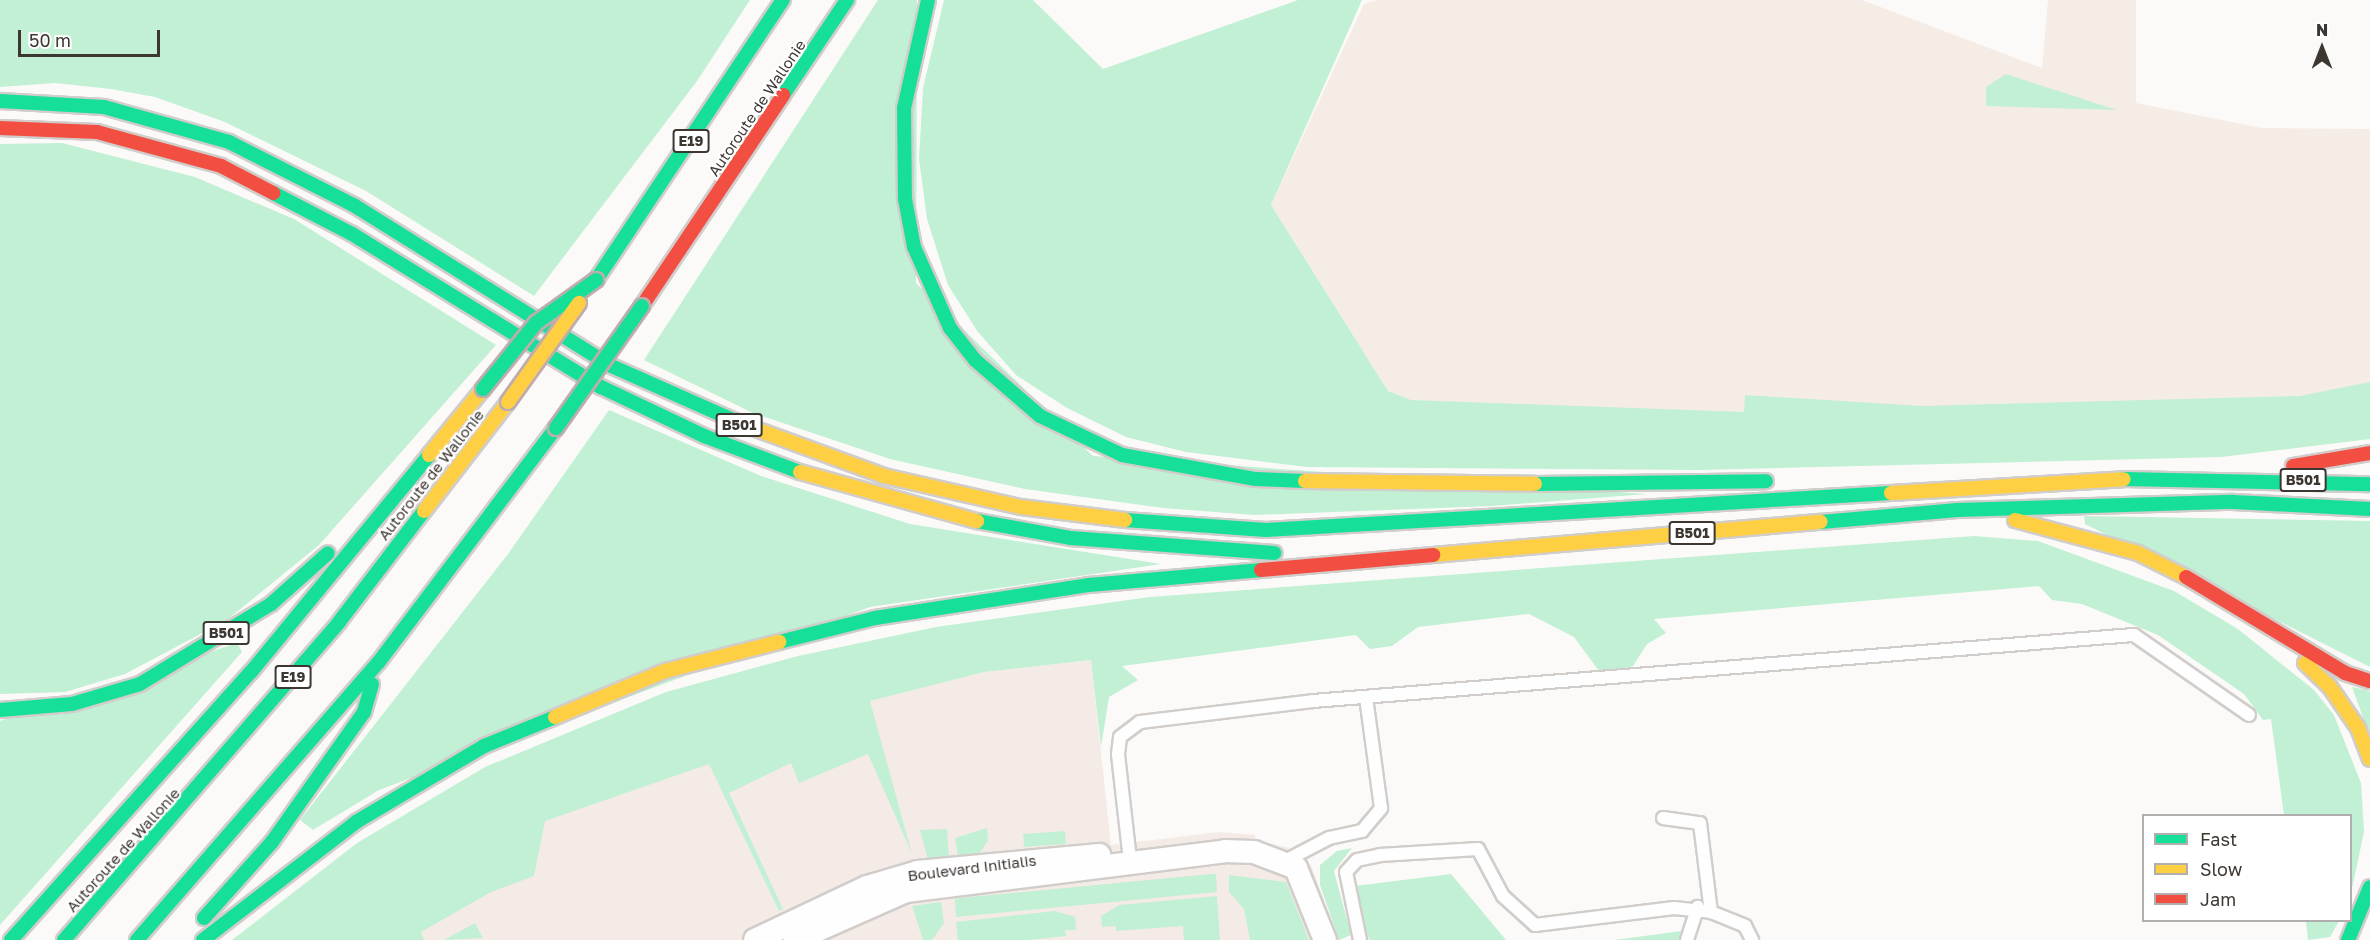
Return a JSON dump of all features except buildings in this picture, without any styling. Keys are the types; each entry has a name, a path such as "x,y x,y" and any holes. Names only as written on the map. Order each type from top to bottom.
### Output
{"highway":[{"name":"Autoroute de Wallonie","path":"64,940 339,622 508,402 596,280 783,0"},
{"name":"Autoroute de Wallonie","path":"136,940 378,663 556,428 642,306 847,0"},
{"path":"928,0 904,108 905,199 921,268 950,328 975,360 1040,416 1078,437 1167,467 1325,484 1745,480 1879,491"},
{"name":"B501","path":"0,101 104,107 229,142 355,206 524,314 666,393 804,450 951,492 1104,519 1266,530 1533,518 1879,491 2235,477 2370,484"},
{"name":"B501","path":"0,128 97,132 221,166 352,234 601,387 704,436 833,484 950,516 1082,539 1222,551 1427,557 1957,510 2234,502 2370,509"},
{"path":"11,940 251,672 413,479 536,323 596,280"},
{"path":"2235,477 2370,453"},
{"name":"B501","path":"0,710 72,704 140,684 271,604 413,479"},
{"path":"1957,510 2055,528 2138,553 2205,586 2269,629 2345,673 2370,681"},
{"path":"203,940 293,866 420,782 539,721 665,671 797,635 967,601 1089,585 1427,557"},
{"path":"2269,629 2330,687 2358,728 2370,759"},
{"path":"184,940 272,842 364,712 378,663"},
{"path":"2348,940 2370,887"}],"street":[{"name":"Boulevard Initialis","path":"795,940 906,891 1113,869 1130,860 1225,851 1285,861"},
{"name":"Boulevard Initialis","path":"755,940 867,887 918,872 1113,854 1130,860"},
{"path":"1285,861 1306,884 1326,940"}],"lane":[{"path":"1130,860 1118,754 1120,737 1128,727 1366,697 1643,678 2134,635 2249,715"},
{"path":"1285,861 1329,838 1362,831 1381,808 1366,697"},
{"path":"1663,818 1700,823 1711,912"},
{"path":"1360,940 1346,872 1357,860 1380,855 1478,849 1503,896 1536,925 1698,907 1745,926 1752,940"},
{"path":"1687,940 1698,907"}],"shaded area":[{"path":"1377,0 1862,0 2042,68 2048,0 2136,0 2136,103 2262,128 2370,129 2370,423 2110,435 1411,400 1388,391 1271,205 1364,4"},
{"path":"1091,660 1111,845 1219,832 1255,835 1256,841 1287,847 1311,865 1339,940 369,940 451,853 870,700 984,672"}],"green space":[{"path":"0,0 750,0 697,81 534,296 366,191 225,122 155,97 111,89 55,83 0,87"},
{"path":"878,0 917,0 916,283 1093,456 1647,494 1492,506 1254,515 1163,508 1025,489 890,459 753,413 644,360"},
{"path":"944,0 1033,0 1103,69 1298,0 1362,0 1271,205 1388,391 1411,400 1744,412 1745,395 1922,406 2300,396 2370,382 2370,439 2221,457 1700,470 1307,467 1186,452 1126,437 1067,408 1016,375 978,332 948,285 927,219 919,159 923,88"},
{"path":"2006,74 2117,110 1986,106 1986,87"},
{"path":"62,143 195,177 294,219 496,345 319,545 227,620 125,674 65,692 0,694 0,144"},
{"path":"609,410 761,476 910,524 1161,564 870,607 379,790 313,830 300,820 508,554"},
{"path":"2084,516 2370,521 2370,667 2085,524"},
{"path":"1974,536 2038,541 2174,591 2238,629 2314,690 2334,715 2361,783 2364,832 2352,888 2352,814 2284,814 2271,719 2263,720 2244,694 2158,635 2082,604 2052,600 2039,586 1654,619 1666,633 1647,644 1633,666 1620,670 1599,671 1574,637 1529,614 1418,627 1392,646 1370,649 1356,635 1122,666 1138,680 1109,697 1101,747 1091,660 984,672 870,701 912,854 868,754 799,783 791,763 729,793 783,909 779,911 709,764 545,821 534,876 491,892 421,932 424,940 232,940 357,843 485,767 666,692 798,656 936,627 1150,597"},
{"path":"237,643 242,652 0,925 0,721"},
{"path":"2352,687 2370,691 2370,737"},
{"path":"987,828 988,840 980,853 958,857 955,838"},
{"path":"947,829 949,857 928,860 920,830"},
{"path":"1065,831 1066,844 1024,847 1023,834"},
{"path":"1352,848 1334,871 1351,935 1339,940 1320,885 1320,865 1337,851"},
{"path":"1216,874 1217,892 956,917 955,899 960,898"},
{"path":"1451,874 1506,940 1369,940 1355,886"},
{"path":"1229,875 1286,882 1309,940 1250,940 1244,909 1229,892"},
{"path":"1217,896 1220,940 1184,940 1183,926 1116,931 1116,926 1102,927 1101,916 1119,905"},
{"path":"941,902 944,923 932,940 923,940 912,906"},
{"path":"1055,911 1075,917 1076,930 1065,930 1066,936 1029,940 958,940 956,922"},
{"path":"2306,922 2338,922 2330,937 2308,940"},
{"path":"475,923 483,938 444,940"},
{"path":"1682,931 1683,940 1614,940"}],"traffic: fast":[{"path":"596,280 783,0"},
{"path":"783,95 847,0"},
{"path":"928,0 904,108 905,199 914,247 950,328 975,360 1040,416 1122,455 1256,479 1305,481"},
{"path":"0,101 104,107 229,142 355,206 609,365 742,424"},
{"path":"273,193 352,234 601,387 704,436 800,472"},
{"path":"483,389 536,323 596,280"},
{"path":"556,428 642,306"},
{"path":"137,940 378,663 556,428"},
{"path":"11,940 251,672 429,455"},
{"path":"2124,479 2370,484"},
{"path":"1535,484 1766,481"},
{"path":"1125,520 1266,530 1891,493"},
{"path":"1821,522 1957,510 2233,502 2370,509"},
{"path":"64,940 339,622 424,511"},
{"path":"977,521 1071,538 1274,553"},
{"path":"0,710 72,704 140,684 271,604 328,553"},
{"path":"779,642 875,618 1089,585 1261,570"},
{"path":"204,918 272,842 364,712 372,684"},
{"path":"203,940 356,822 484,746 555,717"},
{"path":"2348,940 2370,887"}],"traffic: slow":[{"path":"508,402 579,303"},
{"path":"429,455 483,389"},
{"path":"424,511 508,402"},
{"path":"742,424 884,476 1021,507 1125,520"},
{"path":"800,472 977,521"},
{"path":"1891,493 2124,479"},
{"path":"1305,481 1535,484"},
{"path":"2015,520 2138,553 2186,577"},
{"path":"1433,555 1821,522"},
{"path":"555,717 665,671 779,642"},
{"path":"2305,663 2330,687 2358,728 2370,759"}],"traffic: jam":[{"path":"642,306 783,95"},
{"path":"0,128 97,132 221,166 273,193"},
{"path":"2293,466 2370,453"},
{"path":"1261,570 1433,555"},
{"path":"2186,577 2345,673 2370,681"}]}
